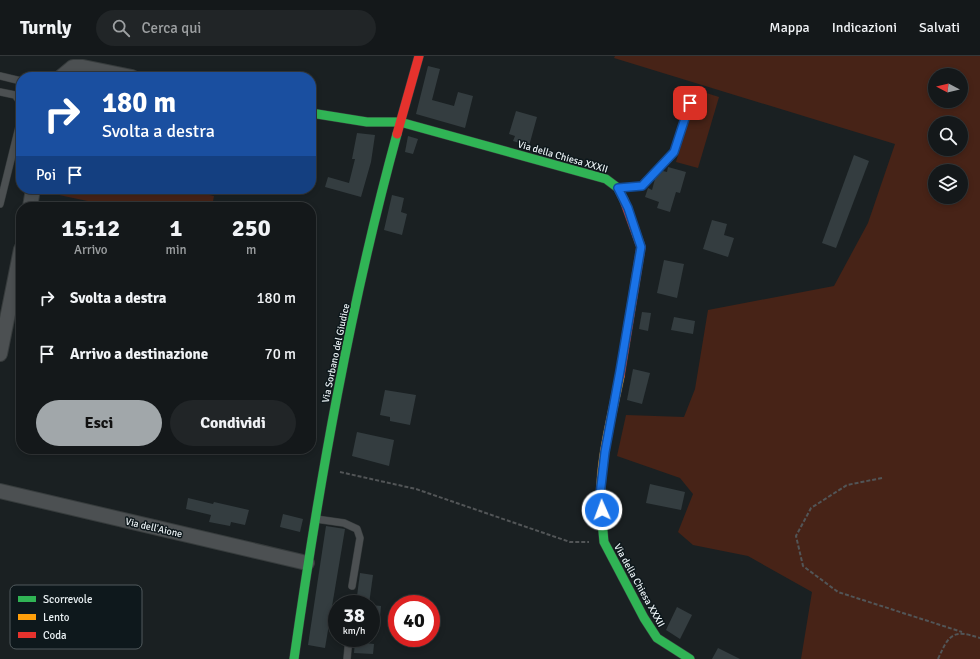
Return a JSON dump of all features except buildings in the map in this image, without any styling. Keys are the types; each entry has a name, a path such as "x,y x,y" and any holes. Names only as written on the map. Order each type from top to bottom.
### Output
{"street":[{"name":"Via Sorbano del Giudice","path":"294,659 314,518 367,252 418,56"},
{"path":"68,72 73,68 83,67 108,72"},
{"path":"316,114 358,122 386,124 400,122"},
{"name":"Via della Chiesa XXXII","path":"400,122 606,179 618,188 628,208 641,247 605,452 600,495 604,542 644,618 657,638 690,659"},
{"path":"0,354 16,275"},
{"name":"Via dell'Aione","path":"0,491 307,563"}],"lane":[{"path":"0,76 16,80"},
{"path":"618,188 642,186 674,152 694,91"},
{"path":"0,92 16,96"},
{"path":"0,204 16,142"},
{"path":"314,518 344,523 357,529 360,538 352,586"},
{"path":"347,659 348,647"}],"path":[{"path":"323,468 416,489 570,542 604,542"},
{"path":"882,478 847,485 811,508 796,536 803,566 838,592 980,638"},
{"path":"938,659 949,637 962,632"}],"shaded area":[{"path":"615,56 980,56 980,659 801,659 812,592 748,556 693,545 678,532 693,494 680,478 617,456 626,415 684,417 695,389 708,310 834,286 868,223 895,144 614,58"},
{"path":"697,90 719,97 698,168 676,162"},
{"path":"54,194 205,194 214,196 213,202 92,202"}],"traffic: fast":[{"path":"316,114 367,122 400,122 606,179 618,188 624,200"},
{"path":"294,659 314,527 337,395 350,329 380,199 397,134"},
{"path":"601,511 604,542 644,618 657,638 690,659"}],"traffic: slow":[{"path":"601,511 601,477 603,460 620,376"}],"traffic: jam":[{"path":"397,134 419,56"},
{"path":"620,376 641,247 624,200"}],"route":[{"path":"602,510 600,495 605,452 641,247 628,208 618,188 642,186 674,152 690,103"}]}
